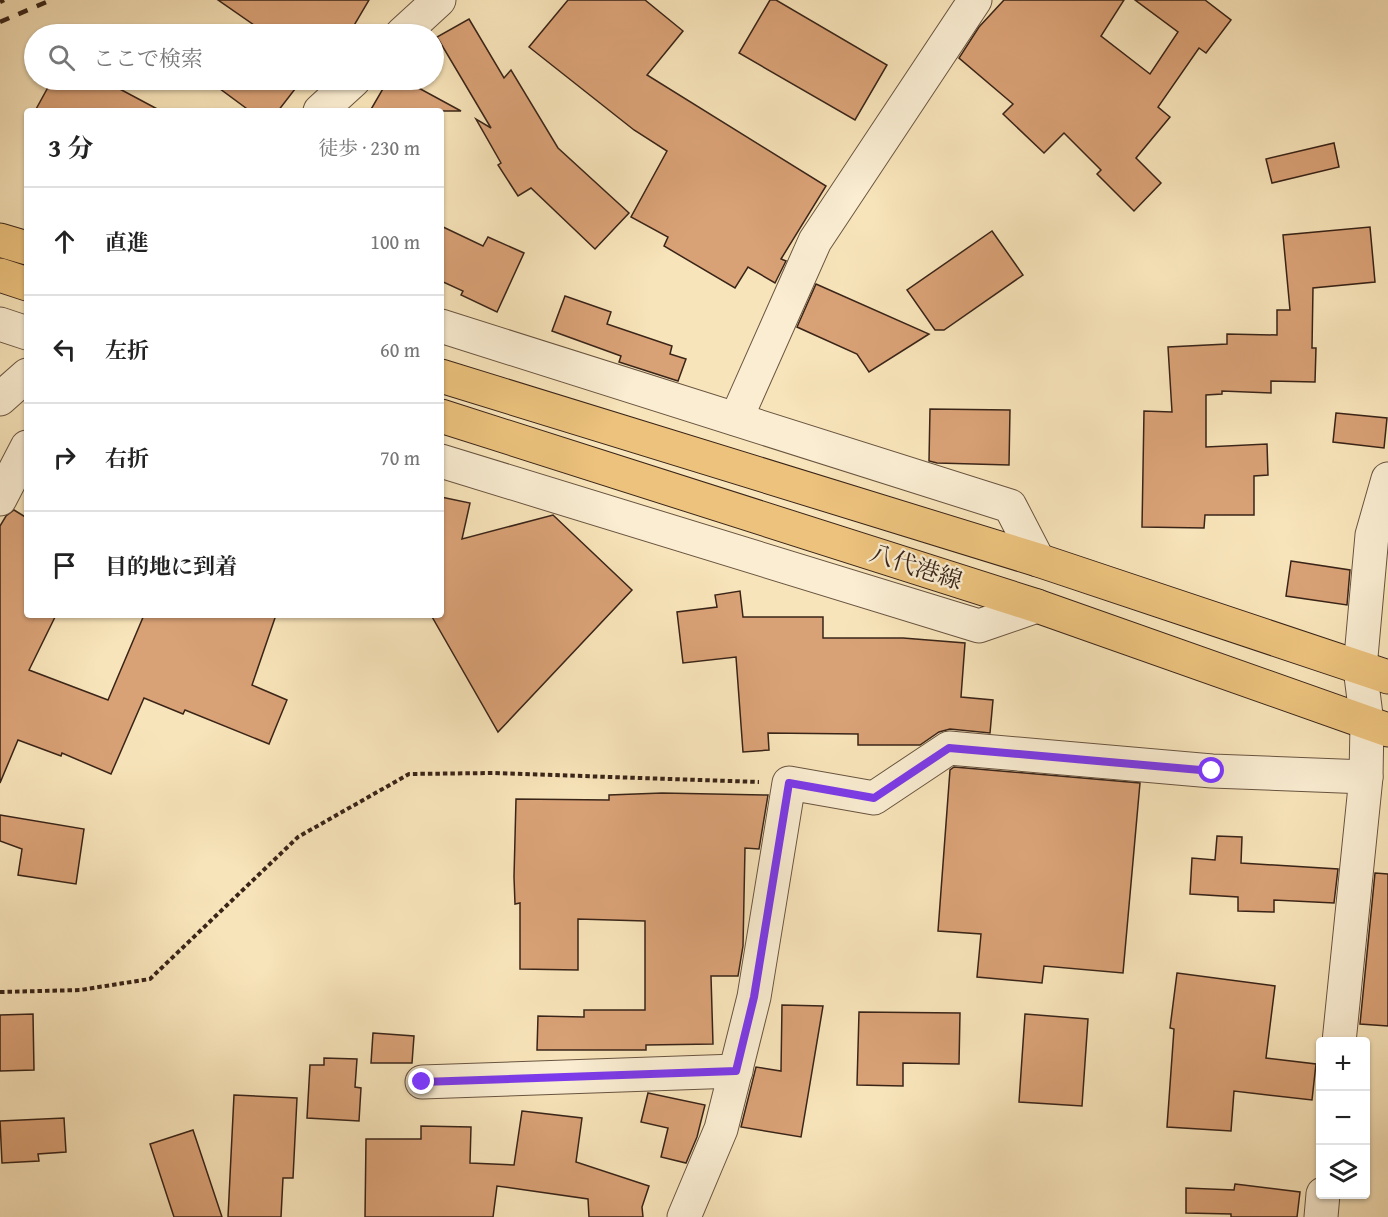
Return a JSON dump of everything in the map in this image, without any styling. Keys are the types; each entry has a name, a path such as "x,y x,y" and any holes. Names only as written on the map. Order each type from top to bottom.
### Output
{"main road":[{"path":"0,240 24,247"},
{"path":"0,275 24,283"},
{"name":"八代港線","path":"444,377 1038,560 1374,673"},
{"name":"八代港線","path":"444,417 1037,606 1377,726"}],"street":[{"path":"413,24 439,0"},
{"path":"736,419 815,241 975,0"},
{"path":"323,108 343,90"},
{"path":"0,324 24,332"},
{"path":"444,327 1010,506 1038,560"},
{"path":"0,399 24,378"},
{"path":"0,499 24,453"},
{"path":"444,462 979,626 1037,606"},
{"path":"1339,1037 1366,777 1377,726 1372,536 1388,479"},
{"path":"684,1217 721,1129 754,997 789,783 874,798 949,748 1212,771 1366,777"},
{"path":"422,1082 736,1071"},
{"path":"1321,1217 1323,1199"}],"path":[{"path":"0,992 80,990 150,979 298,837 409,774 493,773 789,783"}],"building":[{"path":"218,0 369,0 355,24 253,24"},
{"path":"568,0 645,0 683,31 647,75 826,186 781,259 786,261 775,283 748,267 735,288 664,246 668,237 631,217 667,151 634,130 529,47"},
{"path":"770,0 776,0 887,65 855,120 739,53"},
{"path":"1004,0 1124,0 1101,36 1150,74 1178,32 1135,0 1205,0 1231,20 1206,53 1199,48 1158,107 1170,117 1136,158 1161,183 1134,211 1097,174 1101,170 1064,133 1044,153 1003,114 1013,104 959,58 979,27"},
{"path":"469,19 504,78 511,70 558,148 629,213 595,249 531,188 518,196 498,165 501,163 476,119 491,128 444,49 444,33"},
{"path":"47,90 122,90 155,108 37,108"},
{"path":"222,90 294,90 280,108 246,108"},
{"path":"382,90 422,90 461,111 444,111 444,108 372,108"},
{"path":"1334,143 1339,167 1272,183 1266,159"},
{"path":"444,227 483,246 488,237 524,253 497,312 461,295 463,291 444,282"},
{"path":"1370,227 1375,282 1313,288 1312,348 1316,348 1315,382 1271,381 1271,393 1222,391 1222,394 1206,395 1206,447 1267,444 1268,475 1254,476 1254,515 1205,515 1204,528 1142,527 1144,411 1172,412 1168,347 1227,344 1227,334 1277,335 1277,310 1290,310 1283,235"},
{"path":"992,231 1023,275 944,330 935,330 907,290"},
{"path":"816,284 929,334 869,372 857,354 797,327"},
{"path":"565,296 611,312 607,324 672,346 670,354 686,359 678,381 619,362 621,356 552,331"},
{"path":"930,409 1010,410 1009,465 929,461"},
{"path":"1336,413 1387,418 1384,448 1333,442"},
{"path":"444,498 470,503 462,539 553,515 632,590 498,732 433,618 444,618"},
{"path":"14,510 24,516 24,618 55,618 29,670 108,700 143,618 275,618 252,685 287,700 269,744 185,710 183,714 144,698 111,774 62,753 61,756 18,740 0,783 0,526 6,516"},
{"path":"1291,561 1350,570 1347,605 1286,596"},
{"path":"740,591 743,617 823,617 823,638 903,638 965,643 961,697 993,700 990,733 950,729 939,732 920,745 858,745 858,734 768,733 769,750 743,752 736,657 683,663 677,612 717,607 715,595"},
{"path":"954,767 1140,783 1123,973 1044,966 1042,983 977,977 981,934 938,931 950,770"},
{"path":"662,793 768,795 759,849 745,848 743,946 738,976 711,976 713,1044 646,1045 646,1050 537,1050 538,1016 584,1017 584,1010 645,1010 645,921 578,919 578,970 520,969 520,903 515,904 514,877 516,799 609,800 609,795"},
{"path":"0,815 84,829 76,884 18,875 22,849 0,841"},
{"path":"1217,836 1242,837 1241,863 1338,869 1334,903 1274,900 1274,912 1238,911 1238,897 1190,894 1192,858 1215,860"},
{"path":"1375,873 1388,874 1388,1026 1360,1024"},
{"path":"1177,973 1275,986 1266,1058 1316,1064 1312,1100 1234,1091 1231,1131 1167,1127 1174,1029 1170,1028"},
{"path":"782,1005 823,1006 801,1137 741,1127 756,1067 781,1071"},
{"path":"859,1012 960,1013 959,1064 903,1063 903,1086 857,1085"},
{"path":"33,1014 34,1070 0,1071 0,1015"},
{"path":"1025,1014 1088,1019 1082,1106 1019,1102"},
{"path":"373,1033 414,1036 412,1063 371,1063"},
{"path":"324,1058 357,1059 355,1087 361,1088 359,1121 307,1118 310,1065 324,1065"},
{"path":"648,1093 705,1105 697,1137 686,1163 661,1157 668,1128 641,1122"},
{"path":"234,1095 297,1098 293,1178 283,1178 281,1217 228,1217"},
{"path":"522,1111 582,1118 576,1162 649,1186 642,1207 643,1217 589,1217 588,1199 497,1186 493,1217 365,1217 366,1139 421,1139 421,1126 471,1127 470,1163 514,1165"},
{"path":"64,1118 66,1152 38,1154 39,1161 2,1163 0,1121"},
{"path":"193,1130 222,1217 174,1217 150,1144"},
{"path":"1235,1184 1300,1192 1297,1217 1231,1217 1231,1214 1186,1213 1186,1188 1234,1190"}],"railway":[{"path":"0,2 4,0"},
{"path":"0,22 51,0"}],"route":[{"path":"422,1082 736,1071 754,997 789,783 874,798 949,748 1212,771"}]}
